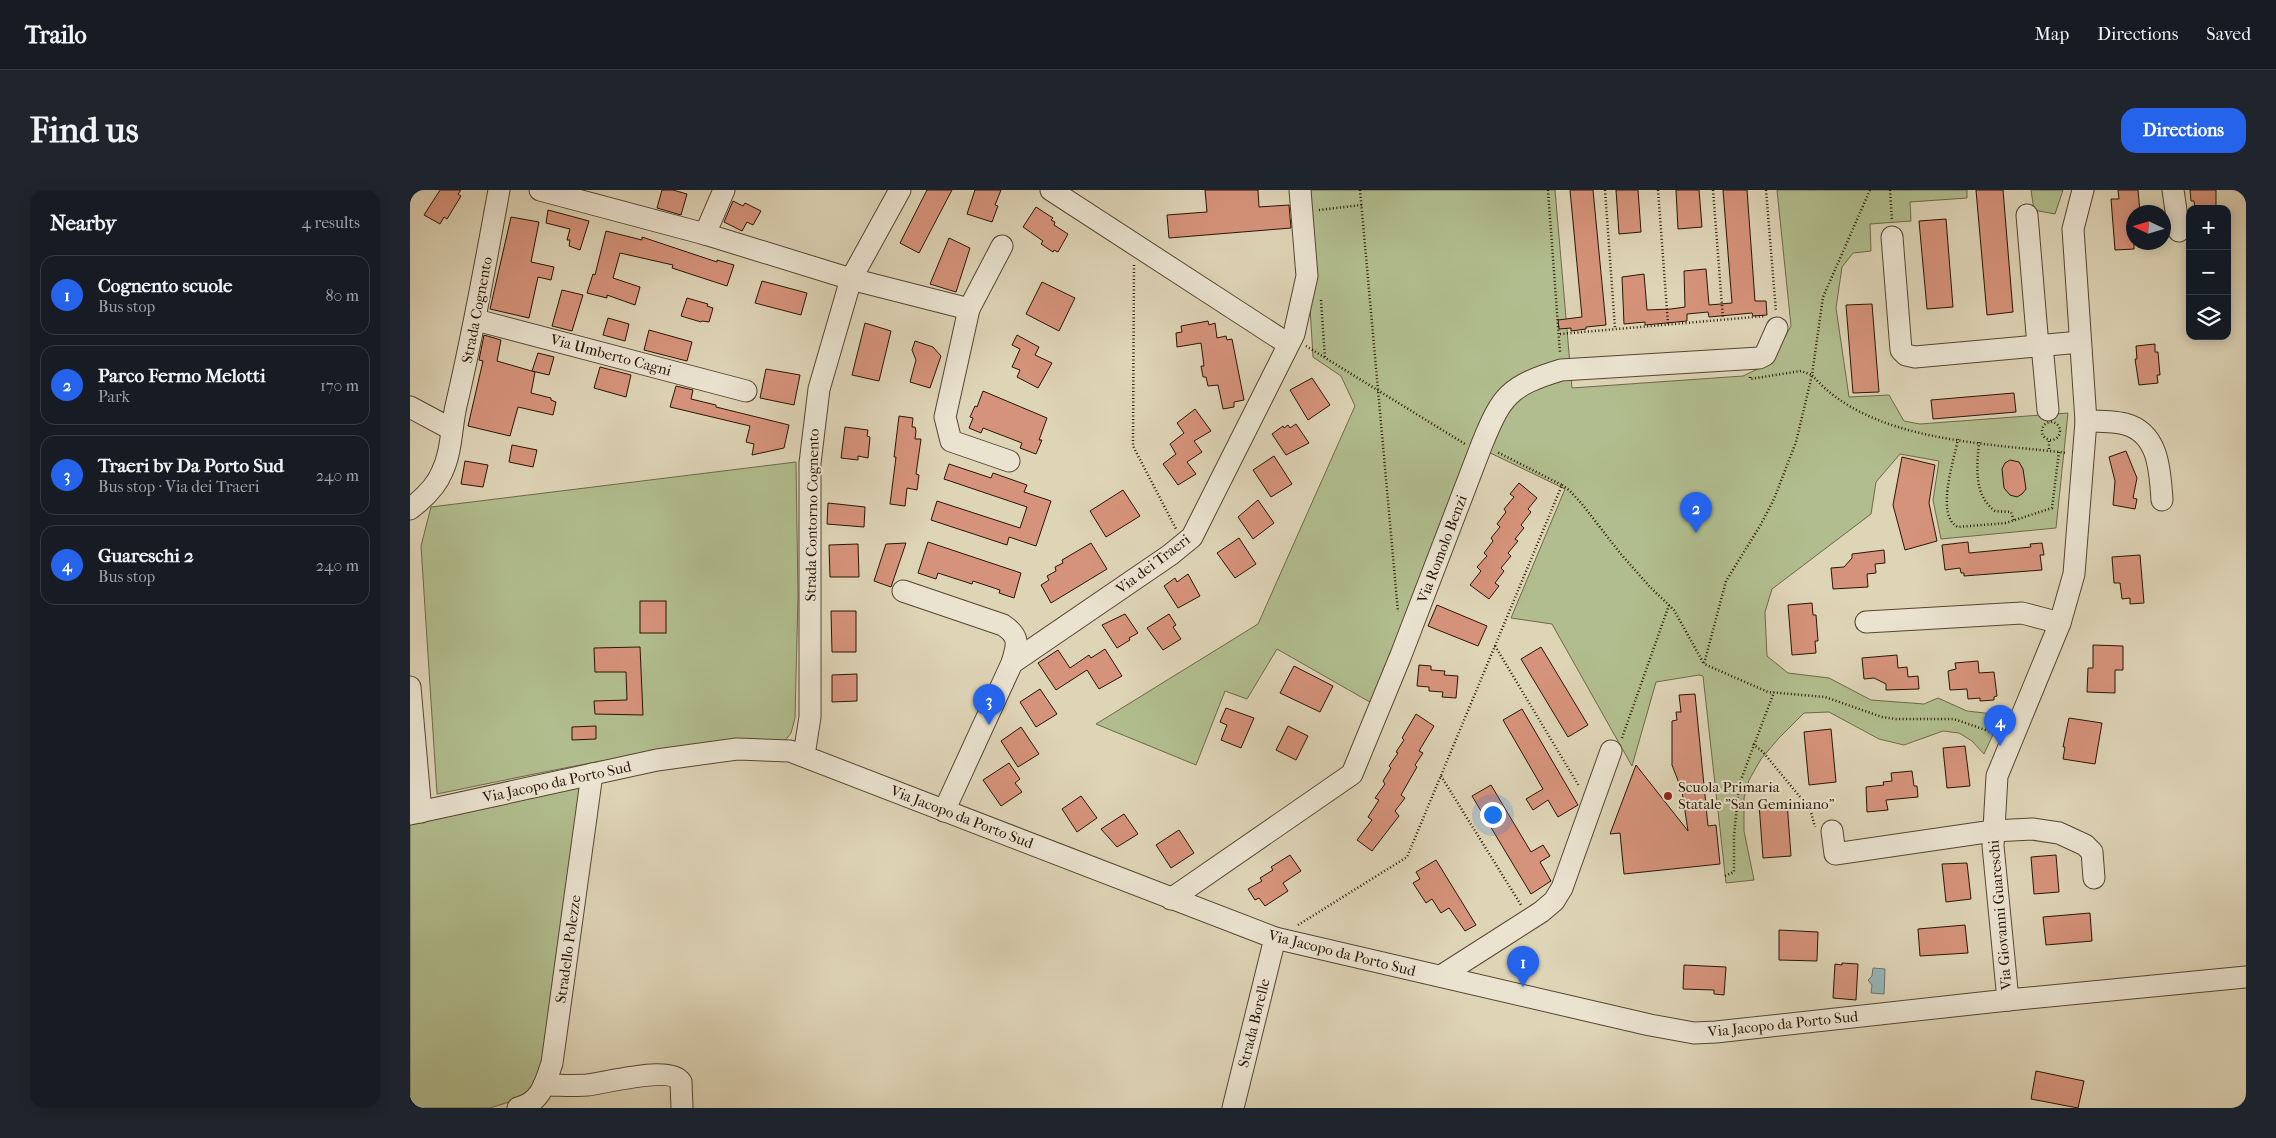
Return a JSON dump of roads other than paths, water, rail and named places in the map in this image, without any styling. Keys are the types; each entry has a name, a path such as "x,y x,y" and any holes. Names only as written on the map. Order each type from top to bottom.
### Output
{"street":[{"name":"Strada Cognento","path":"410,508 429,492 442,474 450,451 451,430 476,320 499,190"},
{"path":"540,190 704,234 851,279 969,309"},
{"path":"704,234 724,190"},
{"name":"Strada Contorno Cognento","path":"804,755 810,717 810,463 819,388 851,279 900,190"},
{"path":"1051,190 1290,340"},
{"name":"Via dei Traeri","path":"1012,664 1192,537 1290,340 1307,276 1300,190"},
{"name":"Via Giovanni Guareschi","path":"2008,1000 1993,831 1997,776 2060,624 2074,574 2086,421 2073,229 2083,190"},
{"path":"2173,190 2179,231"},
{"path":"2027,215 2048,410"},
{"path":"1892,237 1901,350 1906,355 1915,356 2080,342"},
{"path":"1002,246 969,309 945,417 951,441 1009,461"},
{"name":"Via Umberto Cagni","path":"476,320 746,391"},
{"name":"Via Romolo Benzi","path":"1171,899 1352,774 1402,655 1496,409 1506,397 1519,386 1561,370 1759,358 1765,355 1777,322"},
{"path":"410,407 451,430"},
{"path":"2086,421 2126,424 2144,435 2153,444 2157,459 2162,500"},
{"path":"903,592 1003,625 1013,632 1018,644 1012,664 944,811"},
{"path":"1866,622 2022,614 2060,624"},
{"path":"410,687 416,813"},
{"name":"Via Jacopo da Porto Sud","path":"416,813 657,760 737,749 790,751 1275,938 1672,1030 1694,1033 2246,977"},
{"path":"1441,976 1530,919 1554,901 1562,888 1611,751"},
{"name":"Stradello Polezze","path":"518,1108 528,1105 540,1095 552,1063 592,774"},
{"name":"Via Giovanni Guareschi","path":"1832,831 1835,854 1993,831 2032,829 2059,833 2073,838 2092,852 2094,878"},
{"name":"Strada Borelle","path":"1233,1108 1275,938"},
{"path":"544,1086 586,1085 652,1075 668,1075 677,1077 681,1082 682,1108"}],"water":[{"path":"1873,968 1885,969 1884,994 1871,993 1872,985 1868,980 1872,976"}],"place":[{"name":"Parco Fermo Melotti","path":"1696,533"},
{"name":"Traeri bv Da Porto Sud","path":"989,725"},
{"name":"Guareschi 2","path":"2000,746"},
{"name":"Scuola Primaria Statale \"San Geminiano\"","path":"1668,796"},
{"name":"Cognento scuole","path":"1523,987"}]}
